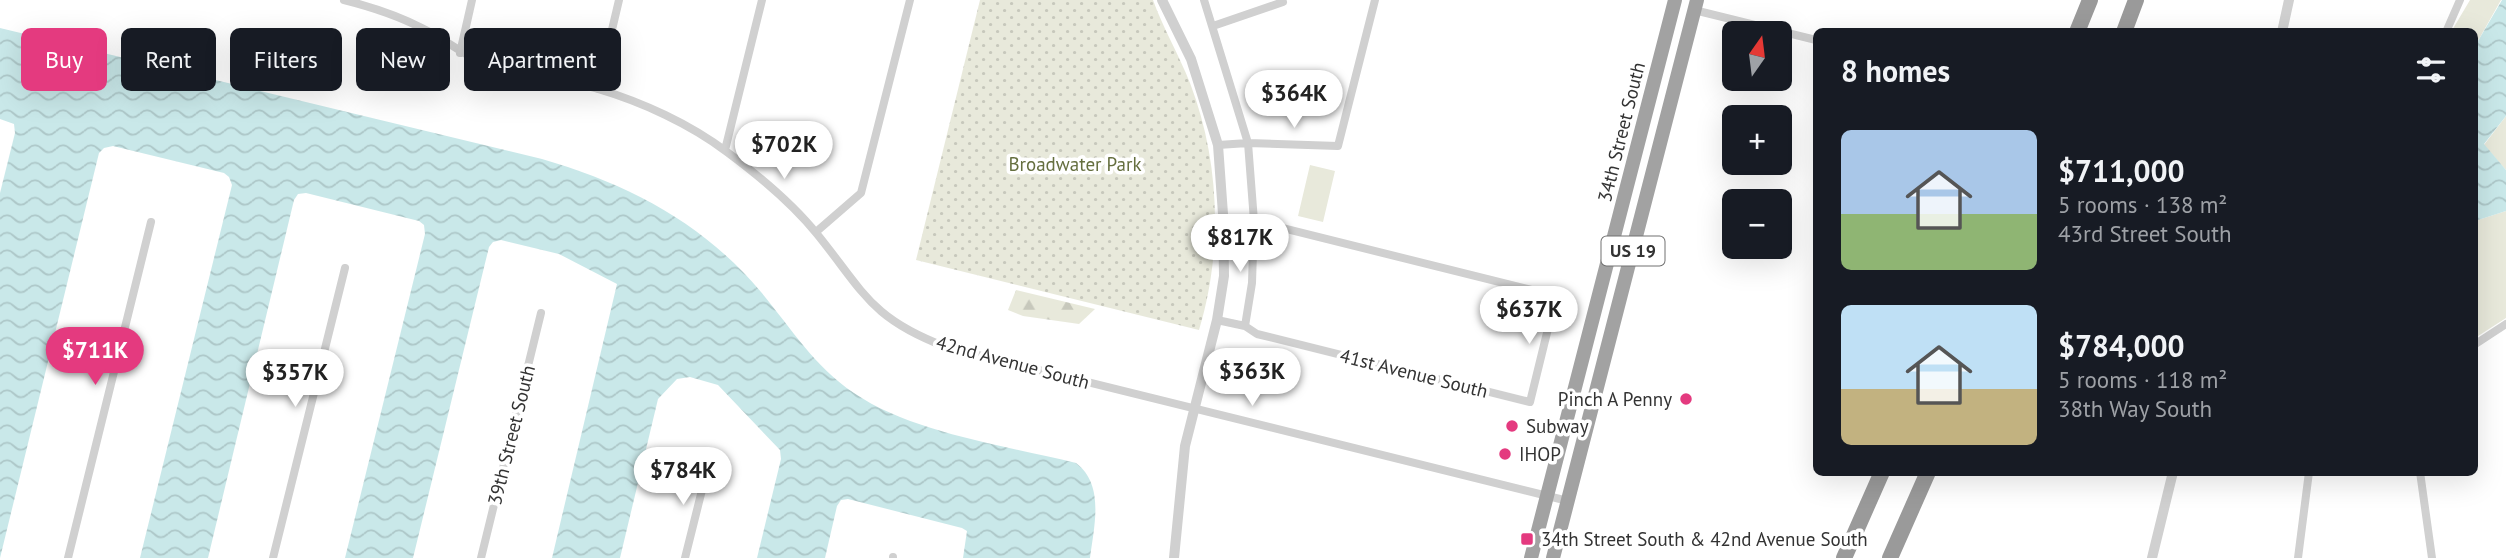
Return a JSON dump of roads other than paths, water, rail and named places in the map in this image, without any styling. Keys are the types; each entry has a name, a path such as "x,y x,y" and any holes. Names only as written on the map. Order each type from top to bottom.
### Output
{"highway":[{"name":"34th Street South","path":"1531,558 1675,0"},
{"path":"2079,28 2090,0"},
{"path":"2126,28 2136,0"},
{"name":"US 19","path":"1553,558 1695,5"},
{"path":"1656,72 1659,99 1651,132 1658,151"},
{"path":"1637,146 1643,161 1632,207 1638,233"},
{"path":"1844,558 1880,476"},
{"path":"1890,558 1926,476"}],"street":[{"name":"42nd Avenue South","path":"346,0 387,12 426,30 464,55"},
{"path":"460,53 472,0"},
{"path":"612,28 619,0"},
{"path":"725,150 762,0"},
{"path":"816,232 861,193 910,0"},
{"path":"1162,0 1191,59 1218,145 1224,276 1217,320 1194,409 1180,480 1174,558"},
{"path":"1204,0 1248,143 1254,221 1252,283 1245,326"},
{"path":"1218,145 1248,143 1338,146 1375,0"},
{"path":"2283,28 2289,0"},
{"path":"2448,28 2460,0"},
{"path":"1213,26 1283,2"},
{"path":"1695,5 1813,39"},
{"name":"42nd Avenue South","path":"603,91 644,106 725,150 816,232 864,298 890,321 914,334 946,347 1568,501"},
{"name":"41st Avenue South","path":"1217,320 1245,326 1257,334 1530,402 1556,296 1254,221"},
{"path":"68,558 151,222"},
{"path":"274,558 345,268"},
{"name":"39th Street South","path":"481,558 541,313"},
{"path":"2478,342 2506,325"},
{"path":"685,558 709,462"},
{"path":"2152,558 2172,476"},
{"path":"2298,558 2308,476"},
{"path":"2421,476 2431,558"}],"water":[{"path":"2502,0 2506,0 2506,116 2484,144 2506,170 2506,211 2478,220 2478,41"},
{"path":"0,28 21,33 21,91 107,91 107,54 121,57 121,91 216,91 216,80 230,84 230,91 261,91 542,159 604,180 662,209 714,245 761,292 827,371 877,407 961,437 1076,463 1085,472 1094,494 1095,520 1090,558 963,558 967,531 962,528 848,499 841,500 837,506 825,558 757,558 781,459 780,450 718,385 690,377 677,379 658,399 620,558 552,558 617,284 559,254 501,240 493,242 489,247 413,558 345,558 425,234 424,225 419,221 306,193 298,194 294,200 208,558 140,558 232,185 224,173 113,146 104,148 99,153 0,558 0,193 15,133 14,124 0,119"}],"place":[{"name":"Pinch A Penny","path":"1686,399"},
{"name":"Subway","path":"1512,426"},
{"name":"IHOP","path":"1505,454"},
{"name":"34th Street South & 42nd Avenue South","path":"1527,539"}],"park label":[{"name":"Broadwater Park","path":"1075,164"}]}
